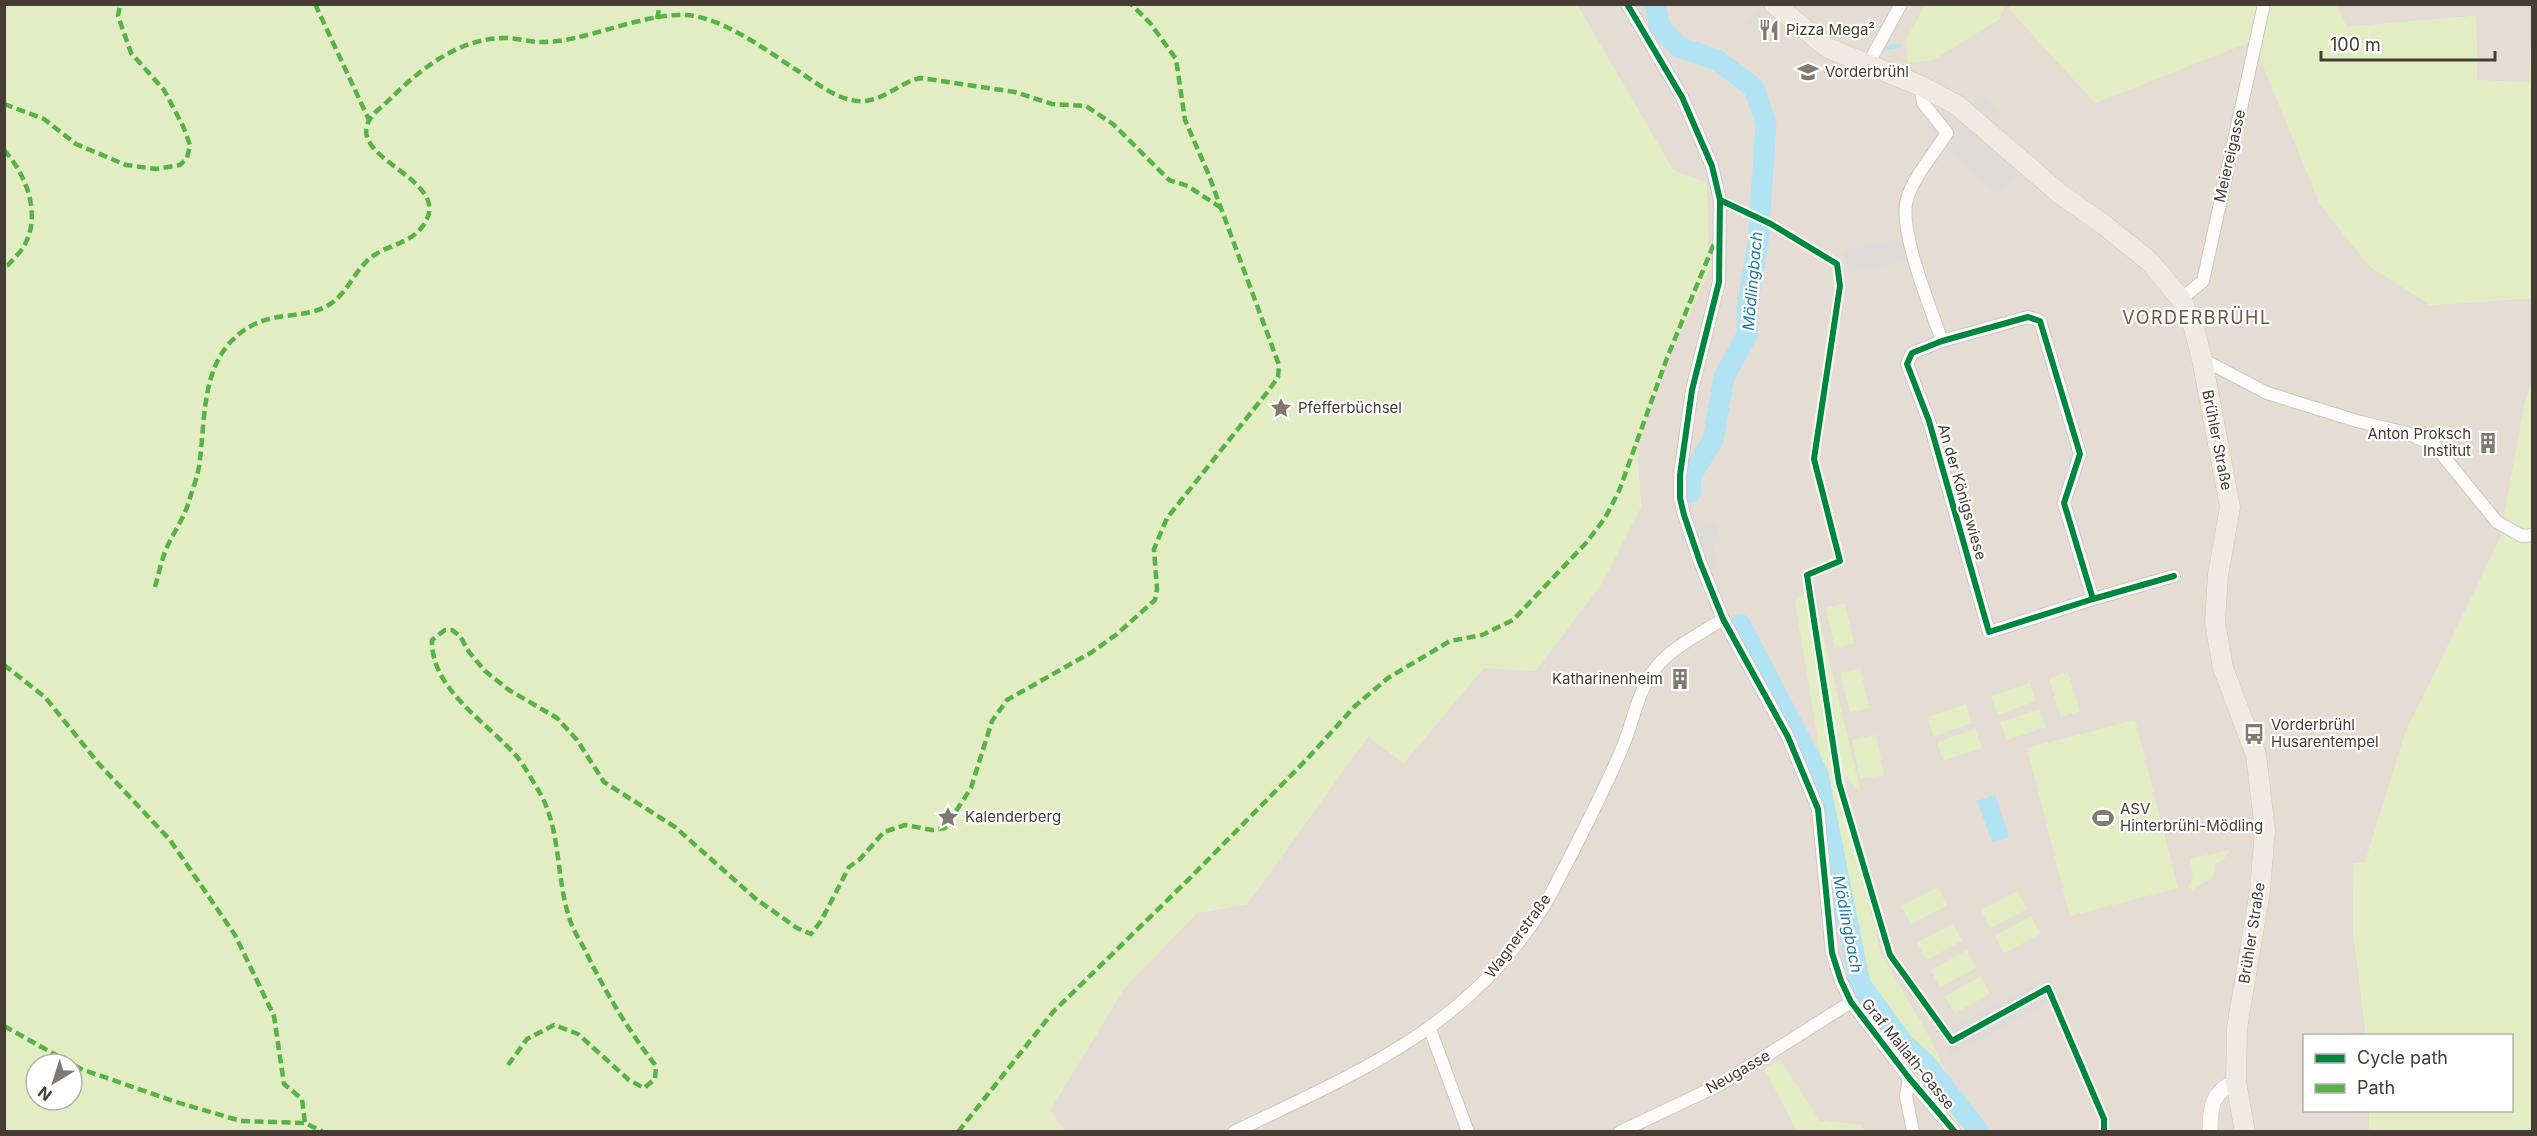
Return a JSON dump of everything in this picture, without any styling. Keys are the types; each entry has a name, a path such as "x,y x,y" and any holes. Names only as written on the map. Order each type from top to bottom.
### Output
{"main road":[{"name":"Brühler Straße","path":"1774,4 1828,48 1867,66 1921,86 1957,105 2060,194 2103,224 2149,261 2181,299 2202,359 2230,507 2218,575 2216,622 2223,668 2256,755 2265,830 2260,891 2237,1028 2236,1082 2245,1131"}],"street":[{"name":"Graf Mailath-Gasse","path":"1628,4 1682,97 1712,166 1720,200 1719,282 1692,390 1680,475 1680,498 1684,515 1723,619 1788,737 1818,809 1832,953 1851,1002 1909,1078 1955,1131"},
{"path":"1867,66 1901,4"},
{"name":"Meiereigasse","path":"2181,299 2203,281 2264,4"},
{"path":"1921,86 1923,103 1947,133 1912,188 1905,208 1910,244 1941,341"},
{"name":"An der Königswiese","path":"2093,598 2064,503 2080,454 2040,321 2028,317 1941,341 1912,352 1907,364 1929,421 1989,632 2093,598 2174,576"},
{"path":"2202,359 2267,393 2356,421 2407,434 2434,446 2497,522 2522,536 2532,535"},
{"name":"Wagnerstraße","path":"1234,1131 1376,1063 1430,1029 1468,998 1498,969 1542,909 1585,827 1623,747 1653,672 1668,655 1723,619"},
{"name":"Neugasse","path":"1620,1131 1721,1084 1851,1002"},
{"path":"1430,1029 1468,1131"},
{"path":"1909,1078 1906,1096 1913,1131"},
{"path":"2210,1131 2210,1110 2222,1087 2236,1082"}],"shaded area":[{"path":"1577,5 2011,5 2009,10 2253,41 2321,206 2430,305 2532,298 2532,384 2525,403 2500,539 2405,734 2365,863 2354,863 2353,929 2366,1034 2303,1034 2303,1112 2369,1112 2369,1131 1864,1131 1861,1125 1820,1121 1765,1069 1797,1131 1065,1132 1050,1110 1125,987 1197,913 1247,904 1368,736 1404,763 1483,668 1641,507 1637,448 1666,362 1713,263 1709,262 1673,170"},
{"path":"2336,5 2532,5 2530,83 2477,80 2476,16 2346,27"},
{"path":"1759,8 1769,16 1767,28 1760,27 1757,31 1747,23"},
{"path":"1980,94 2002,114 1994,123 1972,104"},
{"path":"1943,109 2018,174 2000,195 1937,140 1926,121"},
{"path":"1900,238 1906,260 1849,273 1843,251"},
{"path":"1703,518 1706,525 1714,522 1722,542 1712,546 1720,566 1709,571 1690,523"},
{"path":"2050,975 2059,997 1951,1055 1940,1035"}],"green space":[{"path":"5,4 1577,5 1673,170 1707,183 1709,261 1713,263 1666,362 1637,448 1641,507 1601,585 1536,671 1483,668 1404,763 1368,736 1247,904 1197,913 1125,987 1050,1110 1065,1131 5,1131"},
{"path":"2011,4 2336,5 2347,27 2476,16 2477,80 2529,83 2532,21 2532,298 2430,305 2369,266 2321,206 2253,41 2095,103 2009,9"},
{"path":"1925,5 2005,5 2000,19 1933,60 1908,63 1906,40"},
{"path":"2532,384 2532,1131 2369,1131 2369,1112 2513,1112 2513,1034 2366,1034 2353,929 2354,863 2365,863 2405,734 2500,539 2525,403"},
{"path":"1812,587 1861,794 1844,774 1846,816 1881,953 1927,1033 1955,1089 1991,1131 1964,1131 1893,1046 1847,975 1825,782 1795,602"},
{"path":"1845,603 1854,643 1835,648 1826,608"},
{"path":"1860,668 1869,708 1850,712 1840,673"},
{"path":"2068,672 2080,711 2061,717 2049,678"},
{"path":"2030,683 2036,701 1998,715 1991,696"},
{"path":"1966,704 1972,723 1934,736 1927,717"},
{"path":"2039,709 2046,727 2007,740 2000,722"},
{"name":"ASV Hinterbrühl-Mödling","path":"2135,720 2178,888 2070,916 2027,748"},
{"path":"1975,729 1982,748 1943,761 1937,742"},
{"path":"1876,735 1884,775 1860,779 1852,740"},
{"path":"2230,850 2223,860 2215,864 2215,871 2211,879 2193,890 2188,887 2193,876 2190,859"},
{"path":"1938,887 1947,905 1911,924 1901,906"},
{"path":"2017,891 2027,909 1990,928 1981,910"},
{"path":"2031,916 2040,934 2004,953 1995,936"},
{"path":"1953,924 1962,941 1926,960 1917,943"},
{"path":"1967,950 1976,968 1940,987 1931,970"},
{"path":"1981,976 1990,994 1954,1013 1945,996"},
{"path":"1780,1060 1820,1121 1861,1125 1864,1131 1797,1131 1765,1068"}],"water":[{"path":"1995,795 2009,837 1992,842 1977,801"}],"waterway":[{"name":"Mödlingbach","path":"1655,4 1660,27 1679,47 1717,60 1754,88 1766,124 1758,242 1747,308 1747,335 1724,377 1713,440 1690,477 1691,492"},
{"path":"1883,48 1899,46"},
{"name":"Mödlingbach","path":"1740,624 1818,774 1860,984 1903,1043 1926,1064 1979,1132"}],"marked path":[{"path":"4,104 44,119 76,144 126,165 156,169 180,165 187,158 190,145 183,126 164,90 131,53 118,16 120,4"},
{"path":"315,4 369,120"},
{"path":"657,19 660,4"},
{"path":"508,1065 527,1039 554,1025 578,1034 629,1080 644,1088 655,1079 656,1066 618,1010 572,925 565,902 552,823 540,793 518,758 451,691 441,675 434,658 432,640 445,630 452,630 460,636 469,652 485,671 509,690 557,718 577,740 604,782 675,827 756,899 797,928 811,934 821,921 849,867 860,859 884,832 905,825 932,830 945,828 971,788 992,721 1007,700 1092,652 1117,634 1155,600 1157,589 1154,549 1167,518 1269,390 1278,377 1279,365 1208,173 1185,120 1176,59 1150,23 1131,4"},
{"path":"155,587 165,552 187,508 196,480 209,385 214,368 223,352 235,338 259,322 314,311 331,304 369,259 410,238 422,227 429,211 426,196 415,183 372,147 366,133 370,119 400,89 426,67 471,43 505,38 537,42 556,41 652,18 694,16 735,31 821,86 847,99 873,100 921,78 1015,92 1052,104 1086,106 1113,124 1169,180 1188,186 1221,208"},
{"path":"4,150 12,159 24,181 32,218 25,245 8,265 4,266"},
{"path":"958,1132 1053,1012 1191,877 1308,758 1355,706 1388,678 1450,641 1482,635 1513,620 1586,543 1605,518 1619,491 1667,358 1713,246 1718,243"},
{"path":"4,665 45,697 99,764 170,840 235,935 274,1016 284,1084 302,1099 305,1123"},
{"path":"4,1026 81,1069 176,1102 241,1121 305,1123 323,1132"}],"cycle path":[{"path":"1627,4 1682,97 1712,166 1720,200 1719,282 1692,390 1680,475 1680,498 1684,515 1723,619 1788,737 1818,809 1832,953 1841,981 1851,1002 1909,1078 1955,1132"},
{"path":"1720,200 1771,224 1837,264 1840,286 1814,459 1840,561 1807,575 1839,783 1890,955 1952,1041 2048,988 2104,1119 2104,1132"},
{"path":"2093,599 2064,503 2080,454 2040,321 2028,317 1942,341 1912,353 1907,364 1929,421 1989,632 2174,576"}],"place":[{"name":"Pizza Mega²","path":"1769,30"},
{"name":"Vorderbrühl","path":"1808,72"},
{"name":"Pfefferbüchsel","path":"1281,408"},
{"name":"Anton Proksch Institut","path":"2488,443"},
{"name":"Katharinenheim","path":"1680,679"},
{"name":"Vorderbrühl Husarentempel","path":"2254,734"},
{"name":"Kalenderberg","path":"948,817"},
{"name":"ASV Hinterbrühl-Mödling","path":"2103,818"}],"district":[{"name":"VORDERBRÜHL","path":"2197,318"}]}
